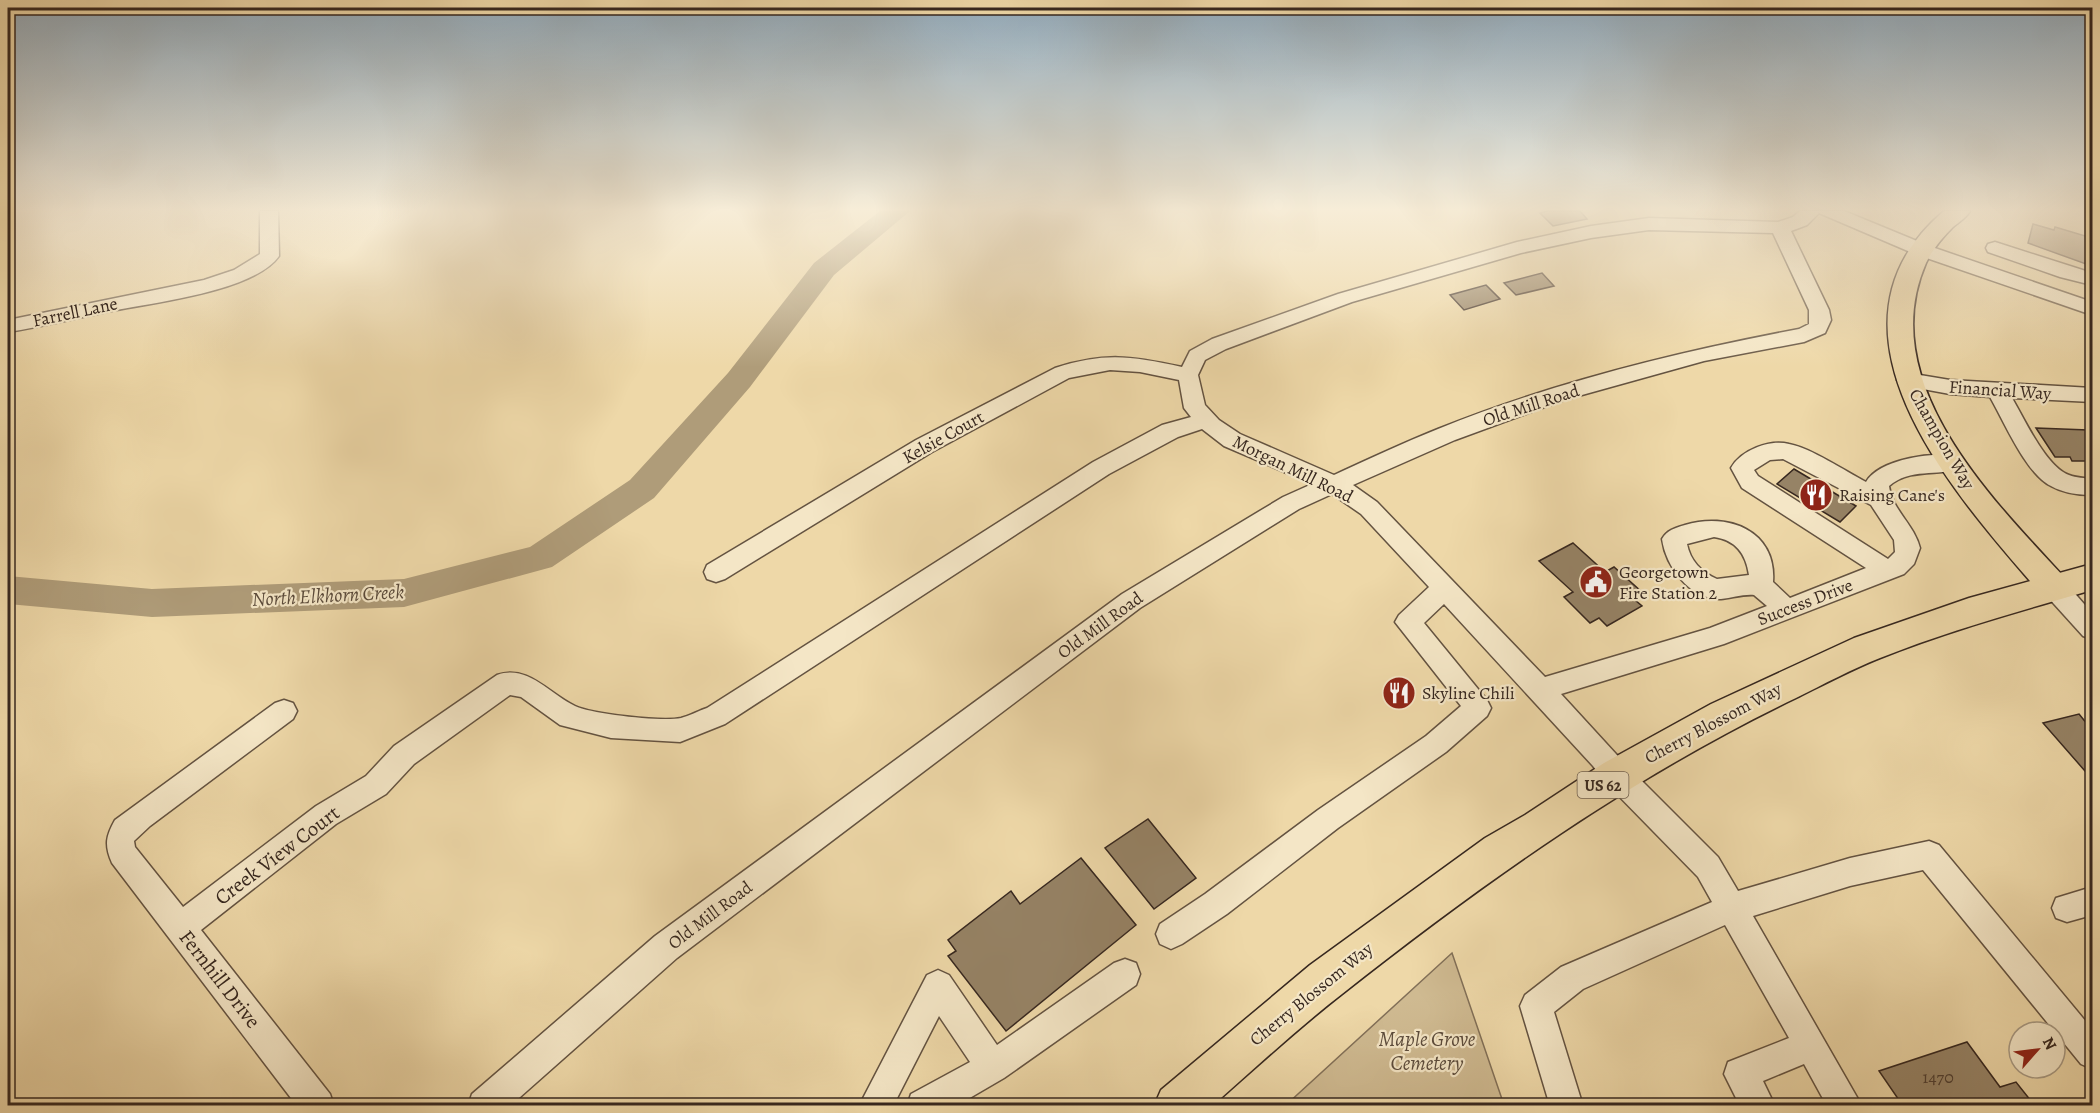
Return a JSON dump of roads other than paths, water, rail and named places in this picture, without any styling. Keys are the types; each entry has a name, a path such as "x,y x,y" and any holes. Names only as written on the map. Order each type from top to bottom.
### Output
{"highway":[{"name":"Cherry Blossom Way","path":"1177,1106 1325,980 1393,928 1499,851 1539,828 1617,775 1724,715 1866,648 1969,612 2092,577"}],"main road":[{"name":"Champion Way","path":"1915,263 1907,277 1897,322 1908,380 1914,397 1965,483 2001,528 2054,587"}],"street":[{"name":"Farrell Lane","path":"8,326 206,285 250,271 263,263"},
{"path":"1188,375 1197,356 1219,344 1345,298 1466,263"},
{"name":"Old Mill Road","path":"484,1106 666,947 1131,601 1291,503 1447,434 1557,395 1704,354 1804,335 1816,329 1821,320 1819,310 1797,263"},
{"path":"1958,263 2092,309"},
{"path":"2038,263 2092,279"},
{"path":"2063,300 2067,273"},
{"name":"Kelsie Court","path":"716,572 924,446 1062,373 1086,364 1122,362 1188,375"},
{"name":"Morgan Mill Road","path":"1188,375 1196,408 1206,420 1232,440 1334,484 1369,508 1617,775 1708,867 1846,1106"},
{"name":"Financial Way","path":"1908,380 1950,387 2092,396"},
{"path":"1997,390 2044,467 2057,480 2092,487"},
{"name":"Creek View Court","path":"180,928 326,815 376,785 404,755 506,683 528,688 569,717 611,726 680,730 716,716 1101,468 1170,432 1206,420"},
{"path":"1877,498 1787,450 1772,450 1750,461 1742,468 1750,482 1887,570"},
{"path":"1877,498 1876,483 1883,476 1924,464 1953,463"},
{"name":"Success Drive","path":"1539,690 1715,638 1887,570 1905,560 1910,552 1909,542 1877,498"},
{"path":"1760,586 1786,610"},
{"path":"2054,587 2092,629"},
{"path":"1171,934 1216,904 1328,819 1436,744 1478,708 1408,622 1444,588"},
{"name":"Fernhill Drive","path":"284,711 125,829 119,840 122,853 318,1106"},
{"path":"1568,1106 1536,1006 1572,978 1731,908 1850,872 1929,855 2092,1053"},
{"path":"923,1106 993,1067 1125,974"},
{"path":"875,1106 938,986 993,1067"},
{"path":"1759,1106 1740,1074 1811,1045"}],"waterway":[{"name":"North Elkhorn Creek","path":"8,590 152,603 404,593 540,558 642,489 739,380 824,269 832,263"}],"place":[{"name":"Raising Cane's","path":"1816,495"},
{"name":"Georgetown Fire Station 2","path":"1596,582"},
{"name":"Skyline Chili","path":"1399,693"}],"park label":[{"name":"Maple Grove Cemetery","path":"1427,1051"}]}
